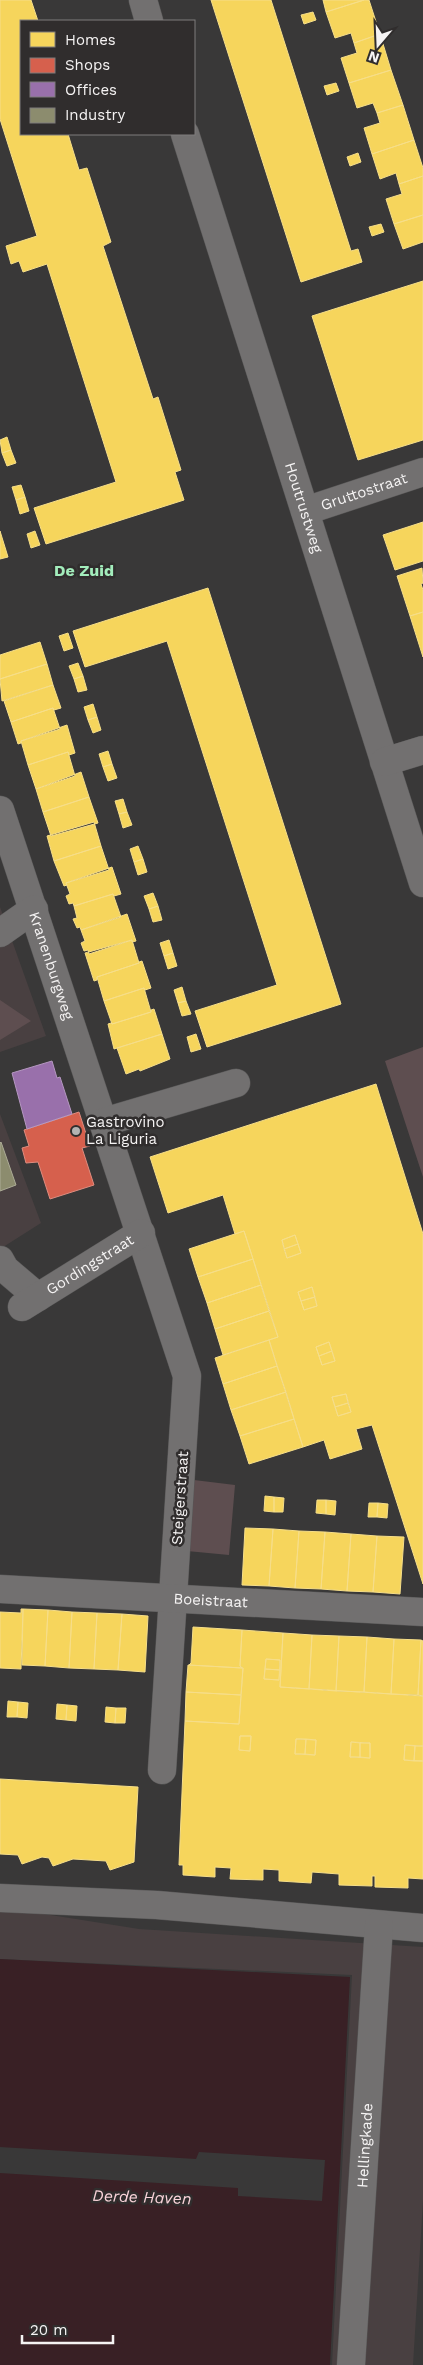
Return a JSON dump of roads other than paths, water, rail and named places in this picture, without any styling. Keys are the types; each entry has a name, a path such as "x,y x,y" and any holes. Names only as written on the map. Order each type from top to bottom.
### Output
{"street":[{"path":"143,0 149,20"},
{"name":"Houtrustweg","path":"185,135 423,883"},
{"name":"Gruttostraat","path":"305,511 423,472"},
{"path":"384,762 423,750"},
{"name":"Kranenburgweg","path":"0,810 141,1233"},
{"path":"0,932 34,909"},
{"path":"104,1122 236,1083"},
{"name":"Gordingstraat","path":"0,1260 30,1302 141,1233"},
{"name":"Steigerstraat","path":"141,1233 188,1376 162,1770"},
{"name":"Boeistraat","path":"0,1588 423,1612"},
{"path":"0,1898 157,1905 423,1928"},
{"name":"Hellingkade","path":"351,2365 379,1925"}],"water":[{"name":"Derde Haven","path":"0,1959 350,1977 330,2365 0,2365"}],"place":[{"name":"Gastrovino La Liguria","path":"76,1131"}],"district":[{"name":"De Zuid","path":"84,570"}]}
